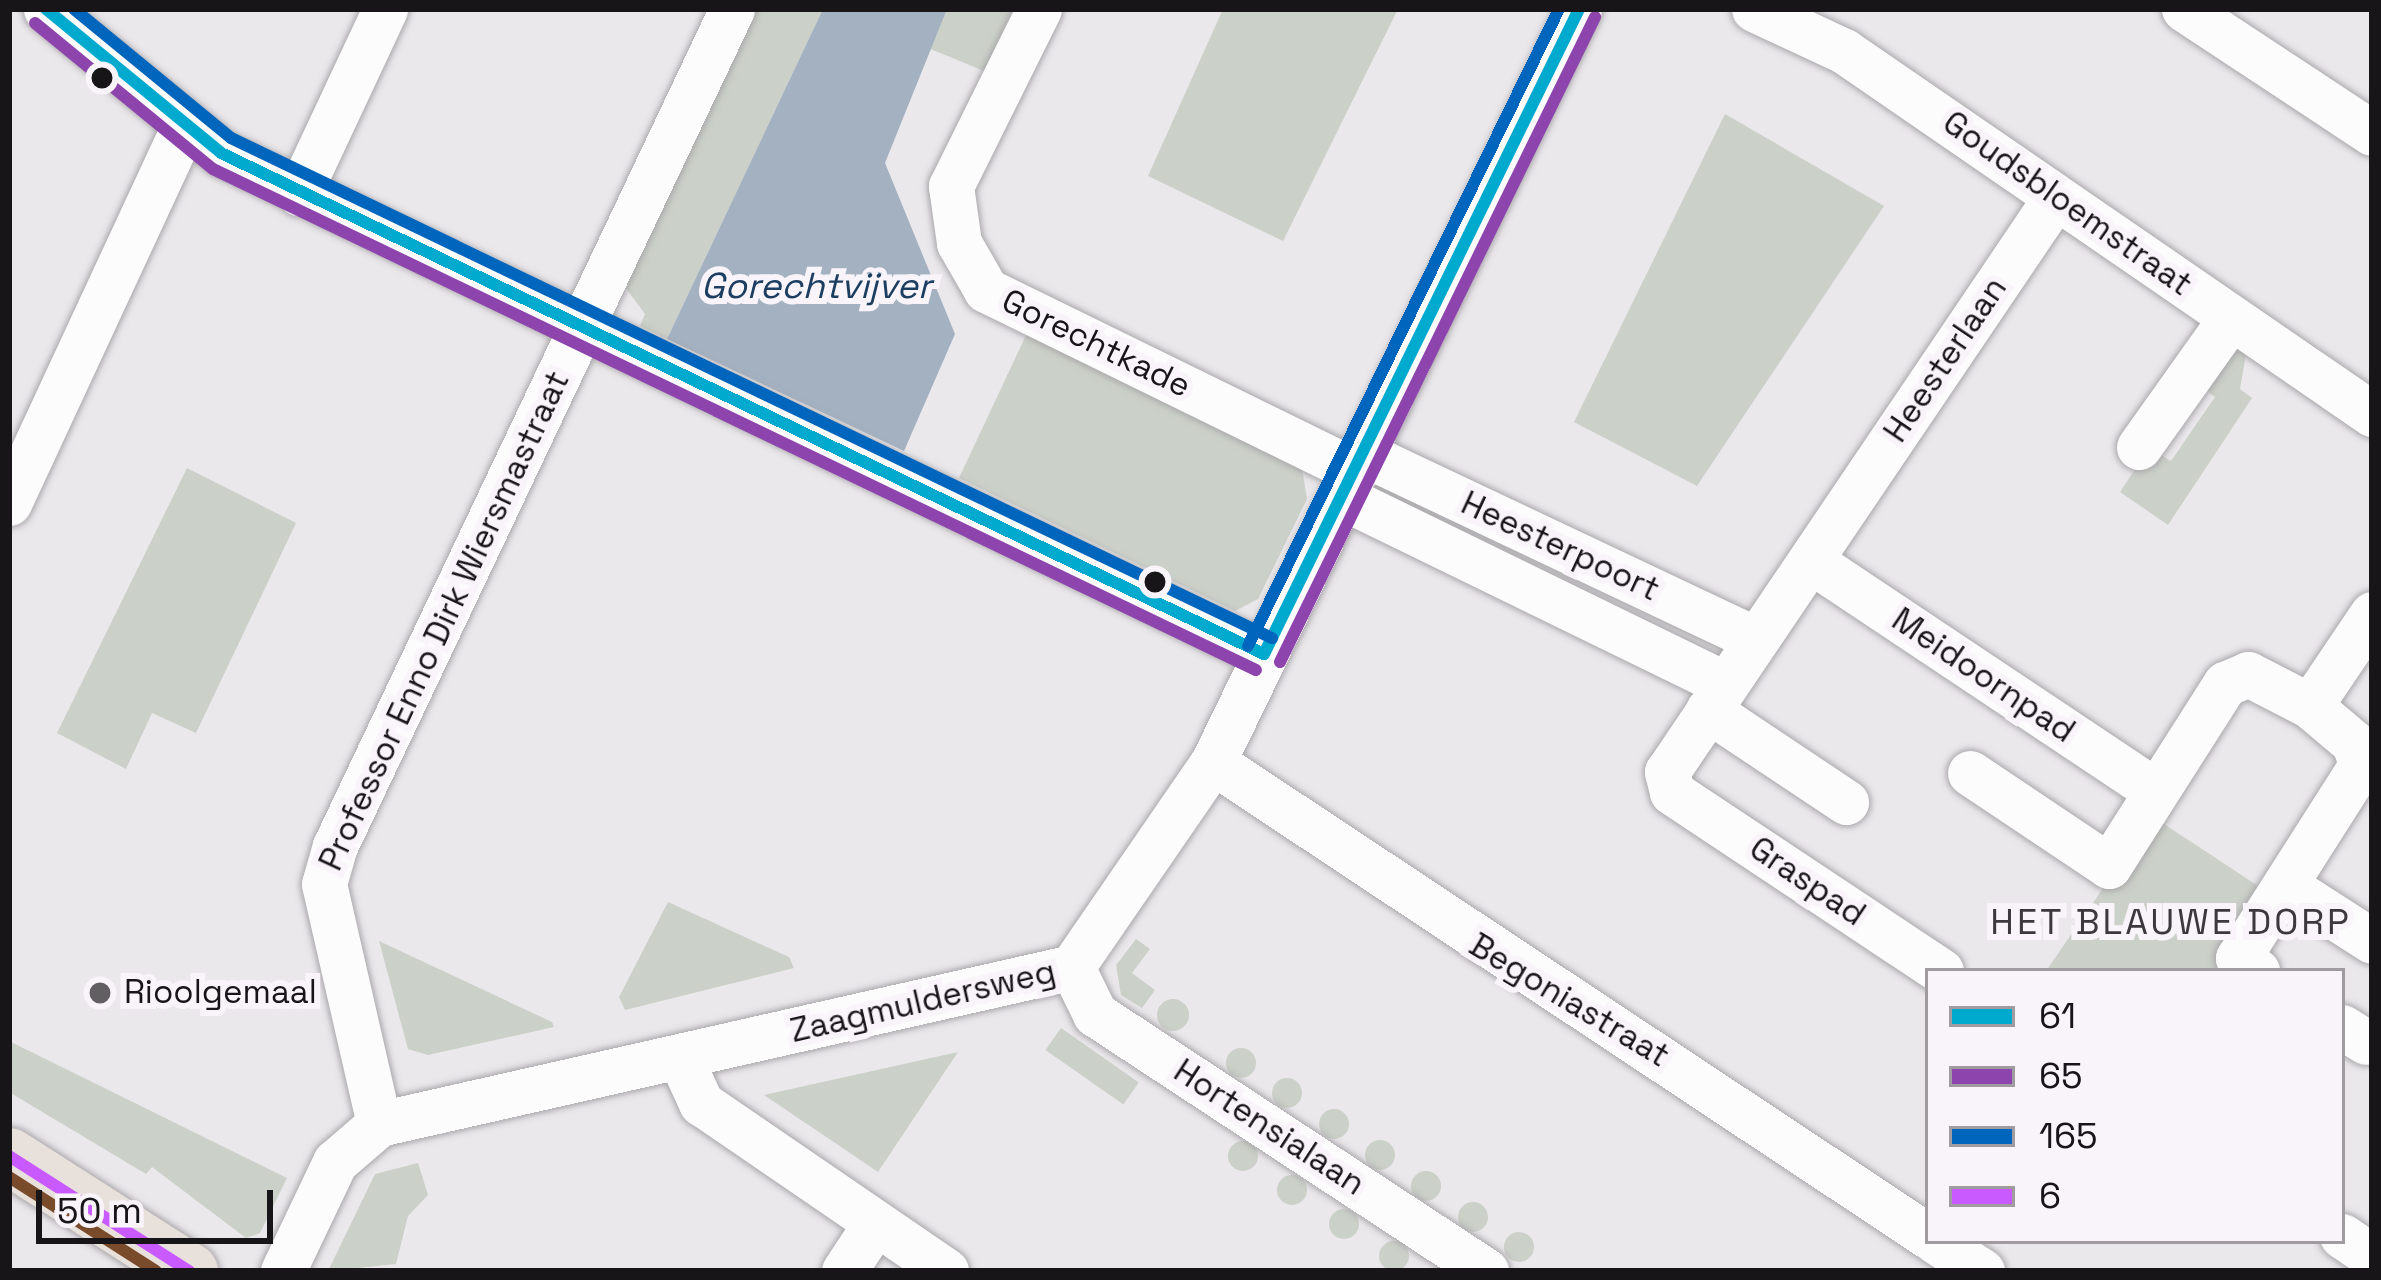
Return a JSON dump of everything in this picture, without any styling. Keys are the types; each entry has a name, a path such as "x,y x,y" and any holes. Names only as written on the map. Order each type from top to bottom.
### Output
{"main road":[{"path":"9,1156 189,1271"},
{"path":"9,1186 166,1271"}],"street":[{"path":"46,9 185,124 299,193 1264,654"},
{"path":"299,193 385,9"},
{"path":"579,330 732,9"},
{"name":"Gorechtkade","path":"1040,9 951,185 959,243 986,290 1354,474"},
{"name":"Zaagmuldersweg","path":"283,1271 335,1162 380,1124 1072,967 1213,762 1580,9"},
{"name":"Goudsbloemstraat","path":"1754,9 1844,51 2372,414"},
{"path":"2185,9 2372,134"},
{"path":"9,503 185,124"},
{"name":"Heesterlaan","path":"1811,561 2055,198"},
{"path":"2139,447 2230,319"},
{"name":"Professor Enno Dirk Wiersmastraat","path":"380,1124 324,884 579,330"},
{"name":"Heesterpoort","path":"1354,474 1756,639"},
{"name":"Heesterpoort","path":"1354,474 1716,697 1846,802"},
{"path":"1716,697 1811,561"},
{"name":"Meidoornpad","path":"1811,561 2154,790"},
{"path":"2310,706 2372,614"},
{"path":"1970,772 2109,866 2225,684 2248,674 2310,706 2354,742 2361,765 2291,889 2238,958 2253,968"},
{"name":"Graspad","path":"1716,697 1667,772 1672,792 1936,968"},
{"name":"Begoniastraat","path":"1213,762 1925,1240"},
{"path":"2291,889 2372,940"},
{"name":"Hortensialaan","path":"1072,967 1095,1014 1486,1271"},
{"path":"680,1058 701,1103 946,1271"},
{"path":"844,1271 875,1224"},
{"path":"2345,1238 2372,1256"}],"shaded area":[{"path":"756,9 823,9 667,339 640,326 645,314 625,287"},
{"path":"947,9 1013,9 984,71 928,48"},
{"path":"1223,9 1398,9 1283,241 1148,176"},
{"path":"1725,114 1884,206 1697,486 1574,422"},
{"path":"1028,331 1301,462 1307,499 1258,599 1235,611 959,478"},
{"path":"2232,345 2246,354 2240,389 2252,398 2168,525 2120,492 2149,448 2171,461 2215,397 2194,381"},
{"path":"187,468 296,523 196,733 152,713 126,769 57,733"},
{"path":"2164,824 2261,888 2264,906 2221,968 2048,968 2146,826"},
{"path":"668,902 789,957 794,968 625,1010 619,997"},
{"path":"1136,939 1150,949 1132,973 1155,990 1142,1008 1121,995 1116,965"},
{"path":"379,941 552,1022 554,1027 428,1055 408,1049"},
{"path":"1173,999 1184,1004 1189,1015 1184,1026 1173,1031 1162,1026 1157,1015 1162,1004"},
{"path":"1061,1028 1139,1082 1123,1105 1046,1050"},
{"path":"9,1041 287,1178 260,1233 246,1238 152,1167 146,1174 9,1092"},
{"path":"1241,1048 1252,1052 1256,1063 1252,1074 1241,1078 1230,1074 1226,1063 1230,1052"},
{"path":"958,1052 878,1172 764,1095"},
{"path":"1287,1078 1298,1082 1302,1093 1298,1104 1287,1108 1276,1104 1272,1093 1276,1082"},
{"path":"1334,1109 1345,1113 1349,1124 1345,1135 1334,1139 1323,1135 1319,1124 1323,1113"},
{"path":"1380,1140 1391,1144 1395,1155 1391,1166 1380,1170 1369,1166 1365,1155 1369,1144"},
{"path":"1243,1141 1254,1145 1258,1156 1254,1167 1243,1171 1232,1167 1228,1156 1232,1145"},
{"path":"418,1163 428,1195 408,1216 396,1264 328,1271 375,1174"},
{"path":"1426,1171 1437,1175 1441,1186 1437,1197 1426,1201 1415,1197 1411,1186 1415,1175"},
{"path":"1292,1175 1303,1179 1307,1190 1303,1201 1292,1205 1281,1201 1277,1190 1281,1179"},
{"path":"1473,1202 1484,1206 1488,1217 1484,1228 1473,1232 1462,1228 1458,1217 1462,1206"},
{"path":"1344,1209 1355,1213 1359,1224 1355,1235 1344,1239 1333,1235 1329,1224 1333,1213"},
{"path":"1519,1232 1530,1236 1534,1247 1530,1258 1519,1262 1508,1258 1504,1247 1508,1236"},
{"path":"1394,1241 1405,1245 1409,1256 1405,1267 1394,1271 1383,1267 1379,1256 1383,1245"}],"water":[{"name":"Gorechtvijver","path":"823,9 947,9 885,163 955,334 904,451 667,339"}],"transit line":[{"name":"61","path":"46,9 221,153 1264,654"},
{"name":"165","path":"74,9 231,138 1272,638"},
{"name":"165","path":"1248,646 1559,9"},
{"name":"61","path":"1264,654 1579,9"},
{"name":"65","path":"1280,662 1595,17"},
{"name":"65","path":"35,23 213,169 1256,670"},
{"name":"6","path":"9,1156 189,1271"},
{"path":"9,1177 156,1271"}],"place":[{"name":"Rioolgemaal","path":"100,993"}],"district":[{"name":"HET BLAUWE DORP","path":"2171,923"}]}
